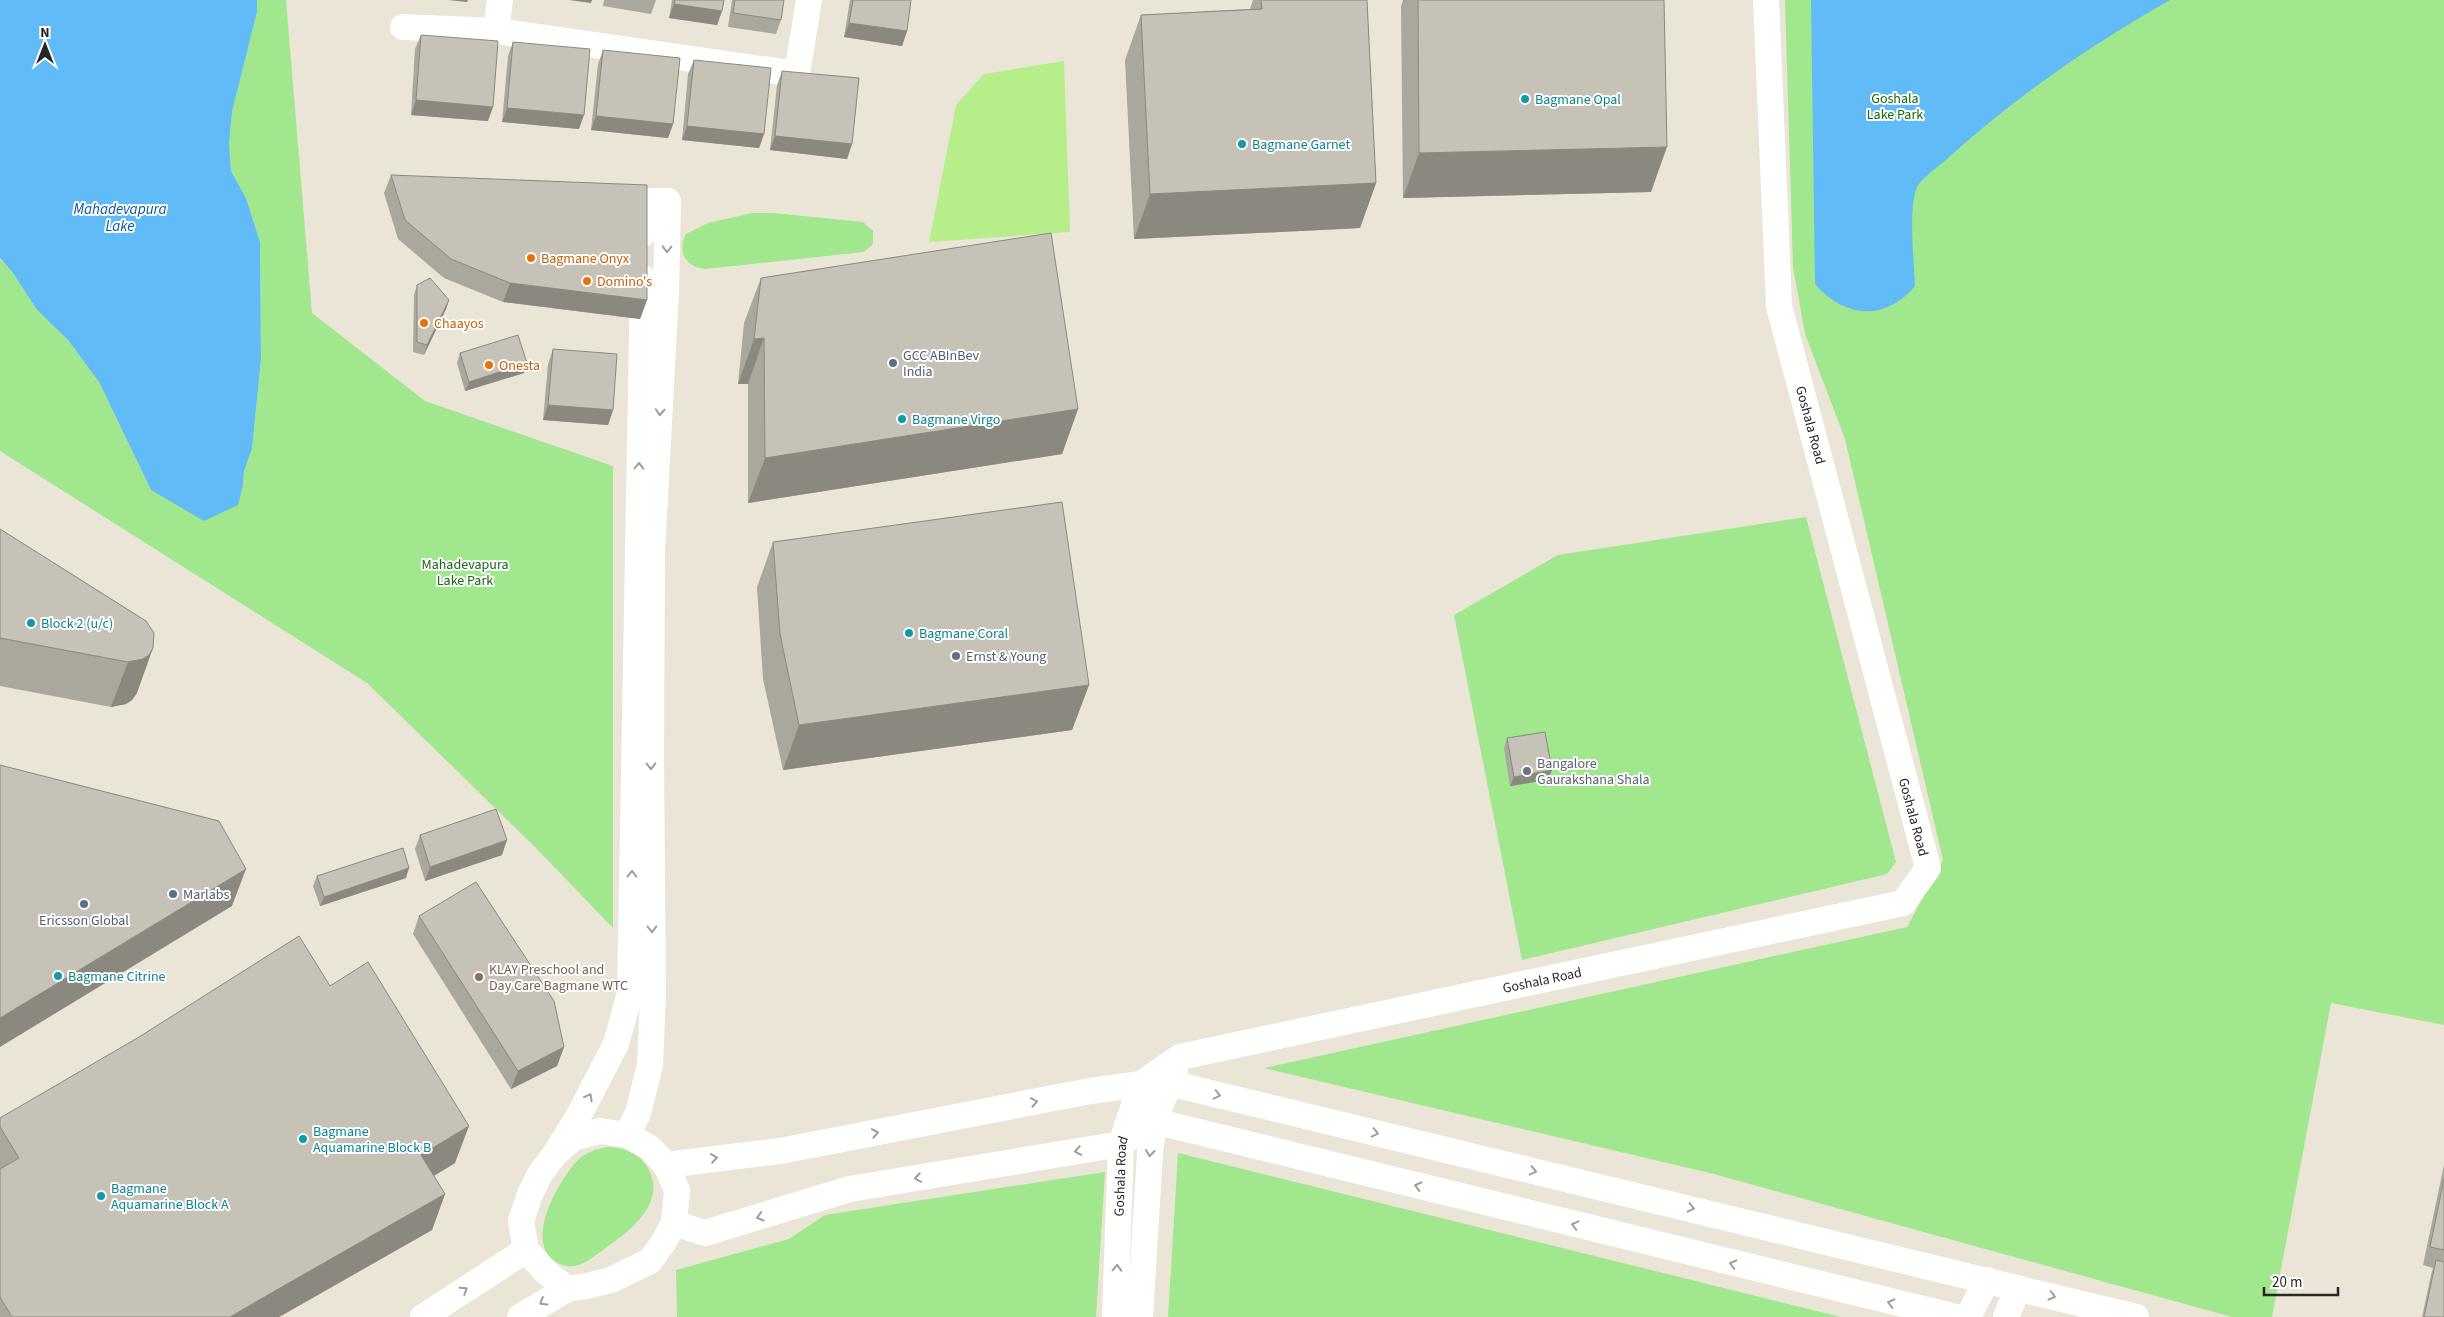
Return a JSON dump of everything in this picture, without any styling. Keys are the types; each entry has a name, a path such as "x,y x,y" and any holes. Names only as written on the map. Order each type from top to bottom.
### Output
{"street":[{"path":"496,31 500,0"},
{"path":"403,27 496,31 797,74 809,0"},
{"name":"Goshala Road","path":"1115,1317 1121,1144 1141,1084 1180,1057 1902,903 1928,868 1780,306 1766,0"},
{"path":"567,1288 545,1271 526,1250 521,1220 536,1181 578,1116 616,1044 630,993 656,201 666,291 652,553 653,996 650,1065 638,1113 626,1135"},
{"name":"Goshala Road","path":"1140,1317 1150,1152 1154,1121 1180,1057"},
{"path":"666,1165 780,1151 1090,1091 1141,1084 1170,1083 2136,1317"},
{"path":"674,1223 705,1233 850,1189 1121,1144 1154,1121 1956,1317"},
{"path":"520,1317 567,1288 587,1286 611,1280 650,1261 674,1223 677,1190 666,1165 650,1148 626,1135 600,1132 572,1138 555,1154"},
{"path":"423,1317 526,1250"},
{"path":"1968,1317 1988,1280"},
{"path":"2006,1317 2018,1288"}],"green space":[{"name":"Mahadevapura Lake Park","path":"257,0 286,0 312,313 425,401 613,466 613,928 536,848 367,683 0,451 0,259 13,273 37,310 68,340 99,382 151,490 243,485 244,471 252,449 261,359 260,242 246,198 231,171 229,144 232,112 257,12"},
{"path":"1785,0 2444,0 2444,1025 2331,1003 2272,1317 2232,1317 1710,1173 1264,1068 1907,927 1943,860 1845,439 1805,334 1793,267"},
{"path":"1064,61 1070,232 929,242 956,105 984,74"},
{"path":"752,213 773,213 863,222 873,231 873,244 864,252 705,269 698,268 688,262 682,246 686,234 708,223"},
{"path":"1806,517 1896,862 1887,874 1522,960 1454,615 1558,555"},
{"path":"607,1147 629,1151 646,1165 652,1178 651,1202 637,1222 627,1232 591,1259 573,1266 560,1264 549,1255 543,1243 543,1228 547,1212 562,1181 579,1159 592,1151"},
{"path":"1178,1153 1841,1317 1168,1317"},
{"path":"1105,1172 1096,1317 677,1317 676,1270 789,1239 825,1215"}],"water":[{"name":"Mahadevapura Lake","path":"0,0 257,0 257,12 232,112 229,144 231,171 246,198 260,242 261,359 252,449 244,471 238,505 204,521 151,490 99,382 68,340 37,310 13,273 0,258"},
{"name":"Goshala Lake Park","path":"1811,0 2170,0 2111,35 2054,73 1999,114 1922,180 1914,196 1913,208 1912,235 1915,286 1903,298 1891,306 1865,311 1851,309 1839,304 1815,284"}],"building":[{"path":"675,0 724,0 722,11 674,4"},
{"path":"735,0 784,0 781,20 733,13"},
{"path":"853,0 911,0 907,31 849,23"},
{"name":"Bagmane Garnet","path":"1261,0 1367,0 1376,183 1150,194 1141,15 1262,9"},
{"name":"Bagmane Opal","path":"1418,0 1664,0 1667,147 1419,153"},
{"path":"421,35 498,41 493,107 416,100"},
{"path":"513,42 590,49 584,115 507,108"},
{"path":"603,50 680,58 673,124 596,116"},
{"path":"694,60 771,68 764,134 687,126"},
{"path":"782,71 859,78 852,144 775,136"},
{"name":"Bagmane Onyx","path":"391,175 647,185 647,300 510,283 451,259 405,220"},
{"name":"Bagmane Virgo","path":"1051,233 1078,409 765,458 764,338 754,339 761,278"},
{"path":"430,278 449,300 427,345 417,342 417,285"},
{"path":"518,335 527,363 469,382 460,353"},
{"path":"553,349 617,354 613,410 548,405"},
{"name":"Bagmane Coral","path":"1062,502 1089,685 799,725 780,634 773,542"},
{"path":"0,529 146,621 154,633 153,648 149,655 143,659 128,662 0,638"},
{"name":"Bangalore Gaurakshana Shala","path":"1545,732 1552,770 1514,777 1507,738"},
{"name":"Bagmane Citrine","path":"0,765 219,821 246,869 0,1018"},
{"path":"496,809 507,840 430,867 420,835"},
{"path":"403,848 409,868 324,897 317,876"},
{"name":"KLAY Preschool and Day Care Bagmane WTC","path":"476,882 554,1001 564,1047 518,1071 419,916"},
{"path":"299,936 330,986 368,962 469,1126 421,1155 445,1194 230,1317 12,1317 0,1297 0,1169 19,1158 0,1127 0,1118 139,1037"},
{"path":"2444,1179 2444,1250 2430,1247"},
{"path":"2436,1260 2444,1262 2444,1317 2424,1317"}],"place":[{"name":"Bagmane Opal","path":"1525,99"},
{"name":"Bagmane Garnet","path":"1242,144"},
{"name":"Bagmane Onyx","path":"531,258"},
{"name":"Domino's","path":"587,281"},
{"name":"Chaayos","path":"424,323"},
{"name":"GCC ABInBev India","path":"893,363"},
{"name":"Onesta","path":"489,365"},
{"name":"Bagmane Virgo","path":"902,419"},
{"name":"Block 2 (u/c)","path":"31,623"},
{"name":"Bagmane Coral","path":"909,633"},
{"name":"Ernst & Young","path":"956,656"},
{"name":"Bangalore Gaurakshana Shala","path":"1527,771"},
{"name":"Marlabs","path":"173,894"},
{"name":"Ericsson Global","path":"84,904"},
{"name":"Bagmane Citrine","path":"58,976"},
{"name":"KLAY Preschool and Day Care Bagmane WTC","path":"479,977"},
{"name":"Bagmane Aquamarine Block B","path":"303,1139"},
{"name":"Bagmane Aquamarine Block A","path":"101,1196"}]}
